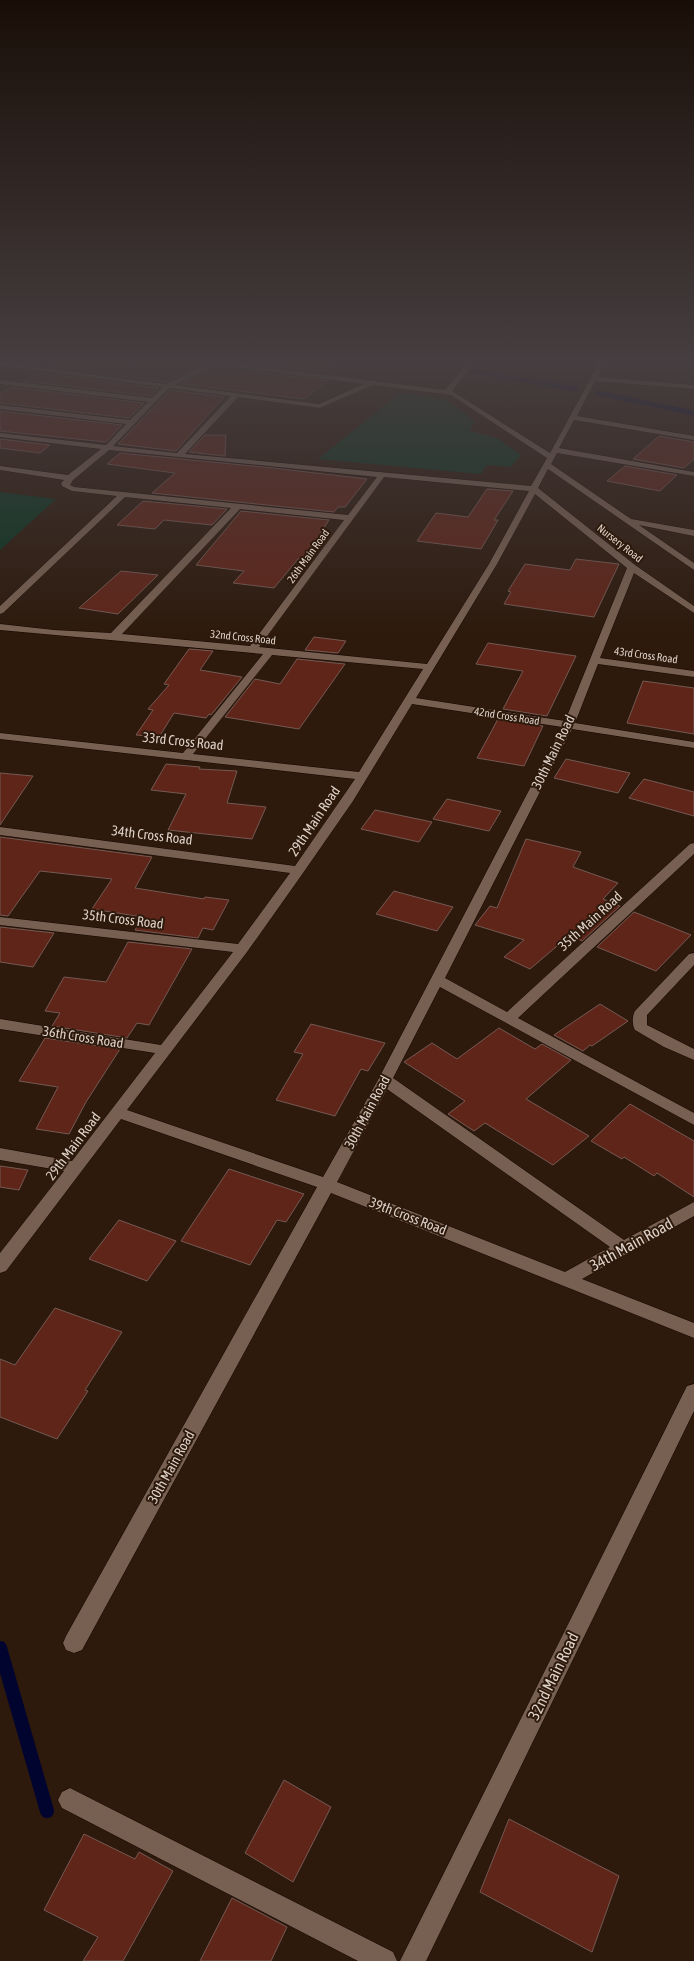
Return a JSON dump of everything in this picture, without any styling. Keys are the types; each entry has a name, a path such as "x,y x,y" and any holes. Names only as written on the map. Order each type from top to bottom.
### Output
{"street":[{"path":"101,453 70,478 65,483 66,486 72,490 349,518"},
{"path":"148,453 534,489"},
{"path":"179,456 182,453"},
{"path":"545,453 627,520 694,567"},
{"name":"29th Main Road","path":"0,1266 242,949 299,870 410,700 493,564 554,453"},
{"path":"552,457 694,474"},
{"path":"0,468 70,478"},
{"name":"26th Main Road","path":"252,650 382,475"},
{"name":"Nursery Road","path":"534,489 632,567 694,610"},
{"path":"0,611 124,494"},
{"path":"114,636 238,506"},
{"path":"627,520 694,532"},
{"name":"30th Main Road","path":"74,1643 385,1080 568,726 632,567"},
{"name":"32nd Cross Road","path":"0,627 54,633 114,636 430,667"},
{"path":"186,756 270,652"},
{"name":"43rd Cross Road","path":"594,660 694,674"},
{"name":"42nd Cross Road","path":"410,700 694,745"},
{"name":"33rd Cross Road","path":"0,736 362,776"},
{"name":"34th Cross Road","path":"0,831 299,870"},
{"name":"35th Main Road","path":"508,1019 694,847"},
{"name":"35th Cross Road","path":"0,921 242,949"},
{"path":"694,957 640,1014 640,1027 669,1044 694,1055"},
{"path":"436,980 694,1120"},
{"name":"36th Cross Road","path":"0,1024 165,1050"},
{"path":"385,1080 623,1248"},
{"name":"39th Cross Road","path":"117,1112 328,1185 591,1288 694,1331"},
{"path":"0,1154 75,1167"},
{"name":"34th Main Road","path":"568,1279 694,1208"},
{"name":"32nd Main Road","path":"413,1961 694,1392"},
{"path":"70,1800 384,1961"}],"green space":[{"path":"326,453 517,453 521,455 511,467 487,465 481,474 318,459"},
{"path":"0,492 56,499 0,550"}],"building":[{"path":"120,453 367,479 345,507 338,507 334,512 152,493 175,473 107,464"},
{"path":"194,453 225,453 225,456"},
{"path":"640,453 694,453 694,459 684,468 633,459"},
{"path":"625,466 677,475 660,491 607,481"},
{"path":"487,489 513,491 494,520 498,520 481,549 417,541 436,513 468,517"},
{"path":"143,501 227,509 212,525 164,520 155,529 117,525"},
{"path":"241,511 329,520 303,560 298,559 274,588 233,583 244,571 196,565"},
{"path":"576,559 619,564 594,617 504,604 511,592 508,591 525,564 570,570"},
{"path":"121,571 158,575 118,614 79,608"},
{"path":"314,637 346,641 338,653 305,650"},
{"path":"488,643 576,656 547,716 503,709 523,671 476,664"},
{"path":"189,649 213,651 200,670 242,677 211,715 209,714 206,718 174,713 159,737 136,735 153,710 148,709 169,685 164,684"},
{"path":"297,659 345,664 299,729 225,717 255,679 280,684"},
{"path":"643,681 694,688 694,734 627,723"},
{"path":"498,719 543,726 524,766 477,758"},
{"path":"566,759 630,773 618,793 554,778"},
{"path":"166,764 200,767 199,769 237,771 227,803 266,807 252,839 168,830 186,794 151,790"},
{"path":"0,773 33,776 0,825"},
{"path":"644,779 694,792 694,816 629,798"},
{"path":"447,799 501,811 489,831 433,819"},
{"path":"375,810 432,822 419,842 361,829"},
{"path":"0,837 152,857 135,888 204,899 205,897 229,900 213,930 203,928 198,938 135,930 143,917 92,909 112,879 40,871 8,916 0,915"},
{"path":"526,839 581,852 573,867 618,883 603,899 620,906 582,941 570,935 530,969 504,957 524,940 475,925 490,906 497,908"},
{"path":"394,891 453,907 437,931 376,914"},
{"path":"634,912 691,935 656,971 597,947"},
{"path":"0,927 54,933 33,967 0,962"},
{"path":"128,942 192,949 149,1025 137,1023 127,1038 52,1026 60,1013 45,1011 64,977 106,982"},
{"path":"600,1004 628,1021 583,1051 554,1035"},
{"path":"311,1024 385,1043 368,1071 361,1069 335,1116 276,1100 303,1054 294,1052"},
{"path":"499,1028 535,1049 542,1044 571,1060 526,1099 589,1136 553,1165 485,1123 474,1131 448,1114 465,1101 404,1062 432,1043 457,1059"},
{"path":"45,1038 120,1049 86,1102 69,1134 36,1129 58,1087 19,1081"},
{"path":"630,1104 694,1141 694,1197 657,1173 654,1176 624,1157 622,1159 591,1141"},
{"path":"0,1166 28,1170 19,1190 0,1187"},
{"path":"229,1169 304,1194 286,1222 277,1220 250,1265 181,1241"},
{"path":"119,1220 176,1241 147,1281 89,1259"},
{"path":"55,1308 122,1332 85,1390 88,1391 57,1439 0,1417 0,1359 15,1365"},
{"path":"284,1780 331,1807 293,1882 245,1853"},
{"path":"509,1819 619,1876 592,1952 480,1892"},
{"path":"84,1834 135,1859 139,1852 173,1871 123,1961 83,1961 98,1937 44,1910"},
{"path":"232,1898 287,1927 271,1961 200,1961"}],"waterway":[{"path":"0,1648 47,1811"}]}
